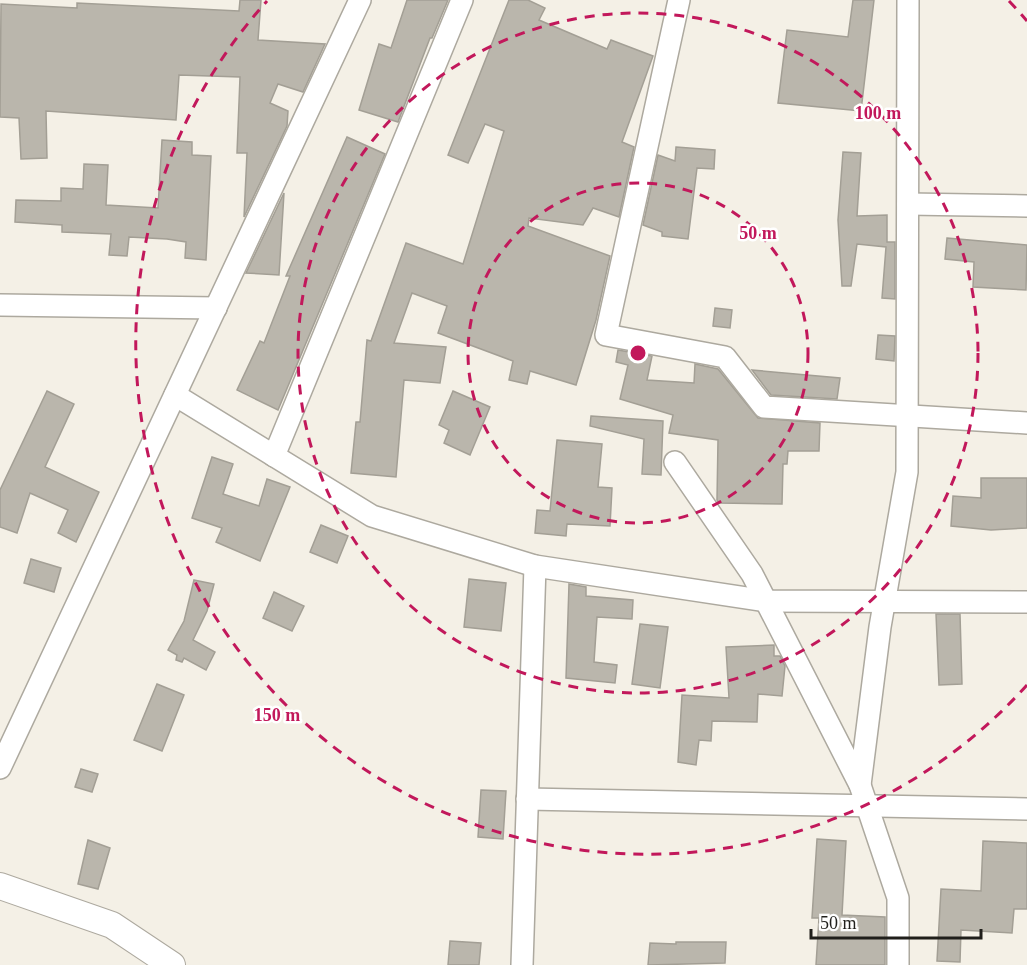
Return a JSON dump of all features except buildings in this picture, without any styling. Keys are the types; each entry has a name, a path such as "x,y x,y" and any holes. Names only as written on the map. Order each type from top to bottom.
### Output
{"street":[{"path":"0,768 360,0"},
{"path":"274,456 462,0"},
{"path":"679,0 606,335 725,357 764,406 1027,423"},
{"path":"860,785 885,601 906,472 908,0"},
{"path":"908,204 1027,206"},
{"path":"0,305 216,308"},
{"path":"175,395 372,516 535,566 767,601 1027,602"},
{"path":"675,462 752,574 860,785 898,898 898,965"},
{"path":"522,965 535,566"},
{"path":"528,799 1027,809"},
{"path":"0,886 112,925 170,964"}]}
